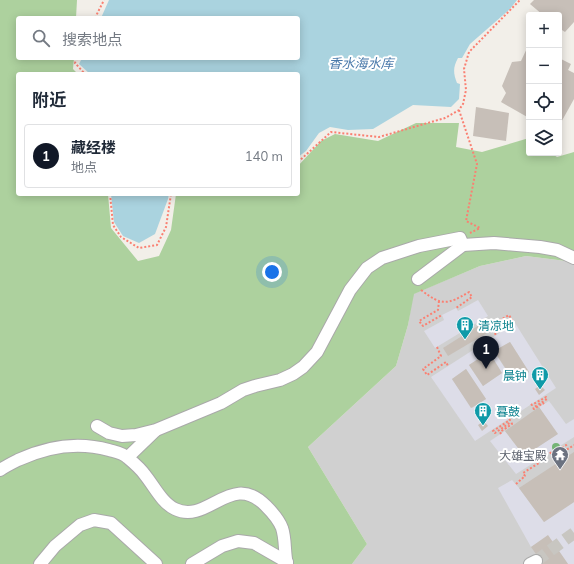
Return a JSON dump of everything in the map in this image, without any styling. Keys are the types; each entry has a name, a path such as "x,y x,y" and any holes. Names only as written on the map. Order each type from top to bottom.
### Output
{"lane":[{"path":"97,426 109,433 122,436 136,435 156,430 221,403 243,390 280,380 294,374 317,352 350,290 367,268 382,258 419,246 461,242 540,247 557,250 574,258"},
{"path":"420,284 461,242"},
{"path":"128,457 156,430"},
{"path":"0,470 34,452 59,446 96,446 118,452 128,457 144,473 164,500 174,508 186,513 197,512 223,497 242,493 259,499 272,512 282,527 287,563"},
{"path":"40,564 55,546 80,525 94,520 111,523 156,564"},
{"path":"192,564 222,546 238,541 254,543 287,563"}],"path":[{"path":"97,16 104,0"},
{"path":"300,160 331,132 379,137 445,118 459,110 464,104 466,90 464,69 469,52 520,0"},
{"path":"76,60 75,63 84,72"},
{"path":"459,110 477,164 466,221 480,228 461,242"},
{"path":"110,196 113,225 121,237 140,248 157,246 166,227 171,196"},
{"path":"420,284 439,301 452,302 469,292 472,297 456,308"},
{"path":"439,301 438,310 419,321 423,326 442,315"},
{"path":"484,319 490,326 509,315 512,320 494,332 496,335"},
{"path":"436,347 441,356 423,369 427,375 446,362 448,366"},
{"path":"531,404 532,406 546,397 547,399 533,408 534,409 543,403 544,404"},
{"path":"501,434 500,432 512,424 510,422 495,433 493,431 510,420 509,419"},
{"path":"550,452 552,455 566,445 568,449 574,446"},
{"path":"516,484 525,476 524,473 538,463 536,460"}],"shaded area":[{"path":"526,256 574,262 574,564 352,564 367,544 308,447 396,366 408,325 413,294 480,266"},
{"path":"478,300 488,316 435,348 424,331 444,320 442,315 456,308 458,311"},
{"path":"515,323 556,388 475,441 431,377","holes":["510,342 529,372 513,381 494,351","489,352 502,373 483,386 469,365","466,369 486,399 472,408 452,379"]},
{"path":"549,401 566,424 574,419 574,437 516,474 490,441 505,431 525,456 557,434 539,407"},
{"path":"512,480 544,522 574,502 574,564 568,564 548,536 531,547 498,488"}],"green space":[{"path":"0,0 77,0 76,16 16,16 16,60 74,60 73,69 76,72 16,72 16,196 108,196 111,228 138,261 159,256 171,230 176,196 300,196 300,164 321,141 335,134 378,141 416,123 459,123 456,147 482,152 526,139 526,156 557,157 574,152 574,262 526,256 480,266 414,294 408,325 396,366 308,447 367,544 352,564 0,564"}],"water":[{"name":"香水海水库","path":"109,0 517,0 510,9 470,44 462,58 458,58 454,70 457,83 460,84 459,99 451,107 413,105 373,129 348,130 330,127 319,133 306,151 300,156 300,72 88,72 79,64 81,60 300,60 300,16 102,16"},
{"path":"111,196 169,196 155,234 139,243 123,236 114,222"}],"building":[{"path":"534,0 574,0 574,22 565,32 562,30 562,12 539,12 530,4"},
{"path":"526,50 526,116 501,102 506,93 502,86 512,62 521,61"},
{"path":"562,60 571,64 568,70 574,73 574,99 562,121"},
{"path":"476,107 509,113 506,141 473,136"},
{"name":"清凉地","path":"481,324 487,333 448,356 443,348"},
{"path":"510,342 529,372 514,381 494,351"},
{"path":"489,352 502,373 483,386 469,365"},
{"path":"466,369 486,399 471,408 452,379"},
{"name":"晨钟","path":"540,385 545,390 539,395 535,389"},
{"path":"539,407 558,434 524,456 505,431"},
{"name":"暮鼓","path":"484,421 488,426 482,431 478,425"},
{"name":"大雄宝殿","path":"574,452 574,502 544,522 519,488"},
{"path":"548,535 568,564 543,564 531,547"}],"tunnel":[{"path":"536,561 574,533"}],"place":[{"name":"清凉地","path":"465,340"},
{"name":"藏经楼","path":"486,369"},
{"name":"晨钟","path":"540,390"},
{"name":"暮鼓","path":"483,426"},
{"name":"大雄宝殿","path":"560,470"}]}
